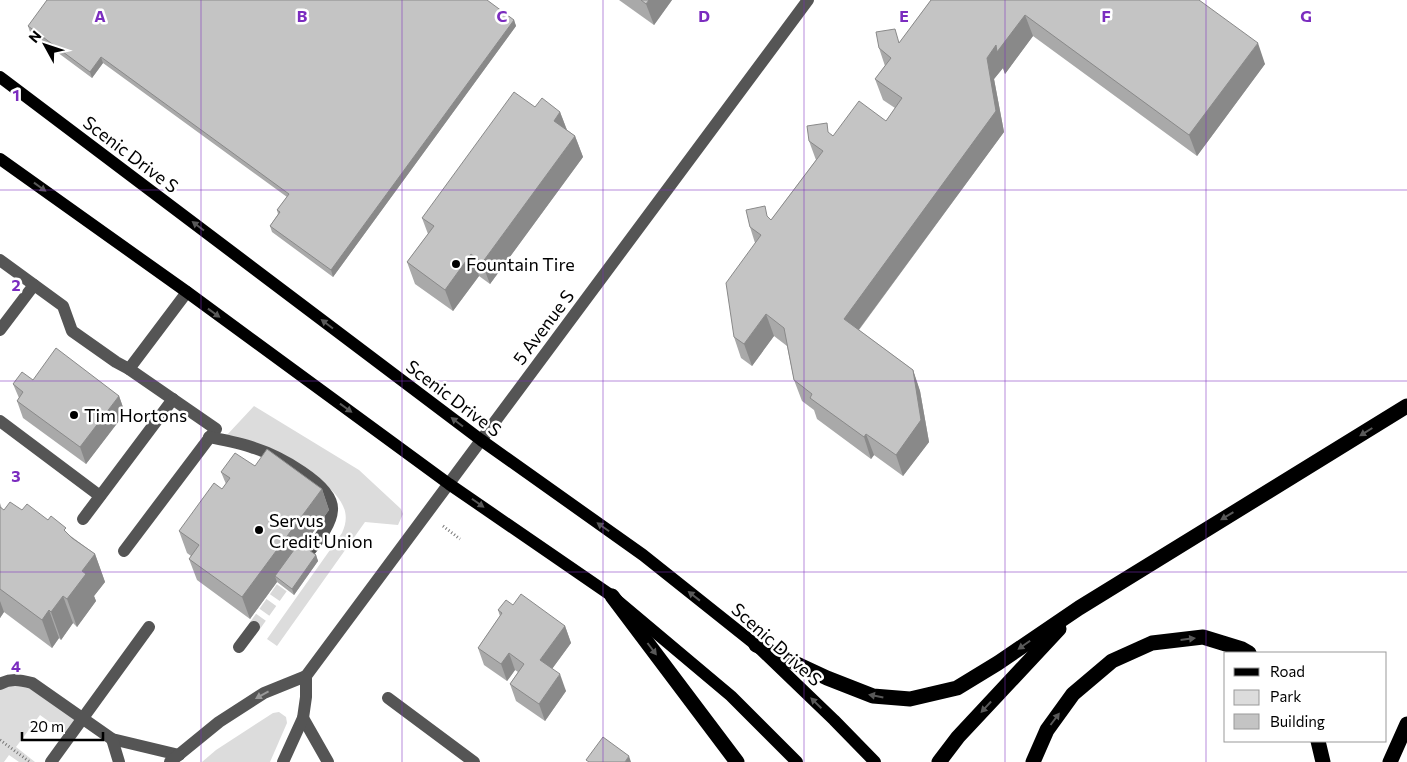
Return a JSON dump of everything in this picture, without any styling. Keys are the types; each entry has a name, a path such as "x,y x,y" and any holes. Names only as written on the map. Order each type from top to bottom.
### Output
{"highway":[{"path":"756,645 873,696 910,699 957,688 998,663 1079,608 1407,406"},
{"path":"612,596 737,762"},
{"path":"939,762 958,736 1079,608"},
{"path":"1033,762 1047,730 1073,694 1112,661 1152,643 1203,637 1247,652"},
{"path":"1390,762 1407,724"},
{"path":"1318,742 1323,762"}],"main road":[{"name":"Scenic Drive S","path":"0,77 481,440 643,555 756,645 875,762"},
{"path":"0,159 187,292 449,484 612,596 731,696 797,762"}],"street":[{"name":"5 Avenue S","path":"306,676 808,0"},
{"path":"0,260 63,306 72,330 216,429 124,551"},
{"path":"0,330 34,285"},
{"path":"129,369 187,292"},
{"path":"83,519 173,399"},
{"path":"0,421 100,496"},
{"path":"209,437 256,448 284,461 322,487 331,498 332,511 327,526 304,556"},
{"path":"51,762 149,627"},
{"path":"239,647 254,627"},
{"path":"0,684 8,680 32,683 112,739 175,758 219,722 264,693 306,676 303,718 283,762"},
{"path":"388,698 474,762"},
{"path":"303,718 328,762"},
{"path":"112,739 119,762"}],"path":[{"path":"0,740 30,762"}],"green space":[{"path":"254,406 359,470 401,509 403,514 398,525 365,522 277,646 267,639 342,533 346,517 345,510 338,498 321,481 226,436"},
{"path":"19,680 82,717 69,736 40,715 16,747 35,762 19,762 9,755 4,762 0,762 0,684"},
{"path":"279,712 286,717 287,723 270,762 202,762 216,750 273,713"}],"building":[{"path":"47,0 487,0 514,20 331,270 270,226 280,212 277,210 289,194 101,57 90,72 28,26"},
{"path":"641,0 649,0 646,4"},
{"path":"931,0 1199,0 1258,43 1189,135 1025,15 997,52 996,45 987,58 996,111 844,319 913,370 921,420 896,455 866,434 864,437 810,398 812,394 794,380 784,328 766,314 744,344 734,337 726,283 761,235 750,227 746,210 765,206 767,216 771,220 823,151 809,141 807,126 827,123 828,132 833,136 859,101 886,121 902,98 875,79 891,58 879,48 876,32 895,29 899,43"},
{"path":"514,92 535,107 542,98 560,112 554,121 575,136 482,263 471,254 445,290 407,262 434,226 422,218"},
{"name":"Tim Hortons","path":"56,348 119,396 80,447 17,401 23,392 13,384 22,372 33,380"},
{"name":"Servus Credit Union","path":"267,449 322,489 242,597 189,559 199,545 179,531 214,483 222,489 230,478 221,472 235,453 255,466"},
{"path":"10,502 22,510 27,504 48,520 51,516 66,528 64,530 72,538 95,554 82,571 86,574 67,599 63,596 51,612 49,610 42,620 0,589 0,507 4,510"},
{"path":"299,543 316,555 292,589 275,576"},
{"path":"521,594 565,626 540,660 560,674 539,704 510,684 524,664 509,653 501,664 478,648 502,613 498,610 506,600 513,605"},
{"path":"603,737 629,756 625,762 589,762 586,760"}],"tunnel":[{"path":"254,627 293,572"}],"place":[{"name":"Fountain Tire","path":"456,264"},
{"name":"Tim Hortons","path":"74,415"},
{"name":"Servus Credit Union","path":"259,530"}]}
